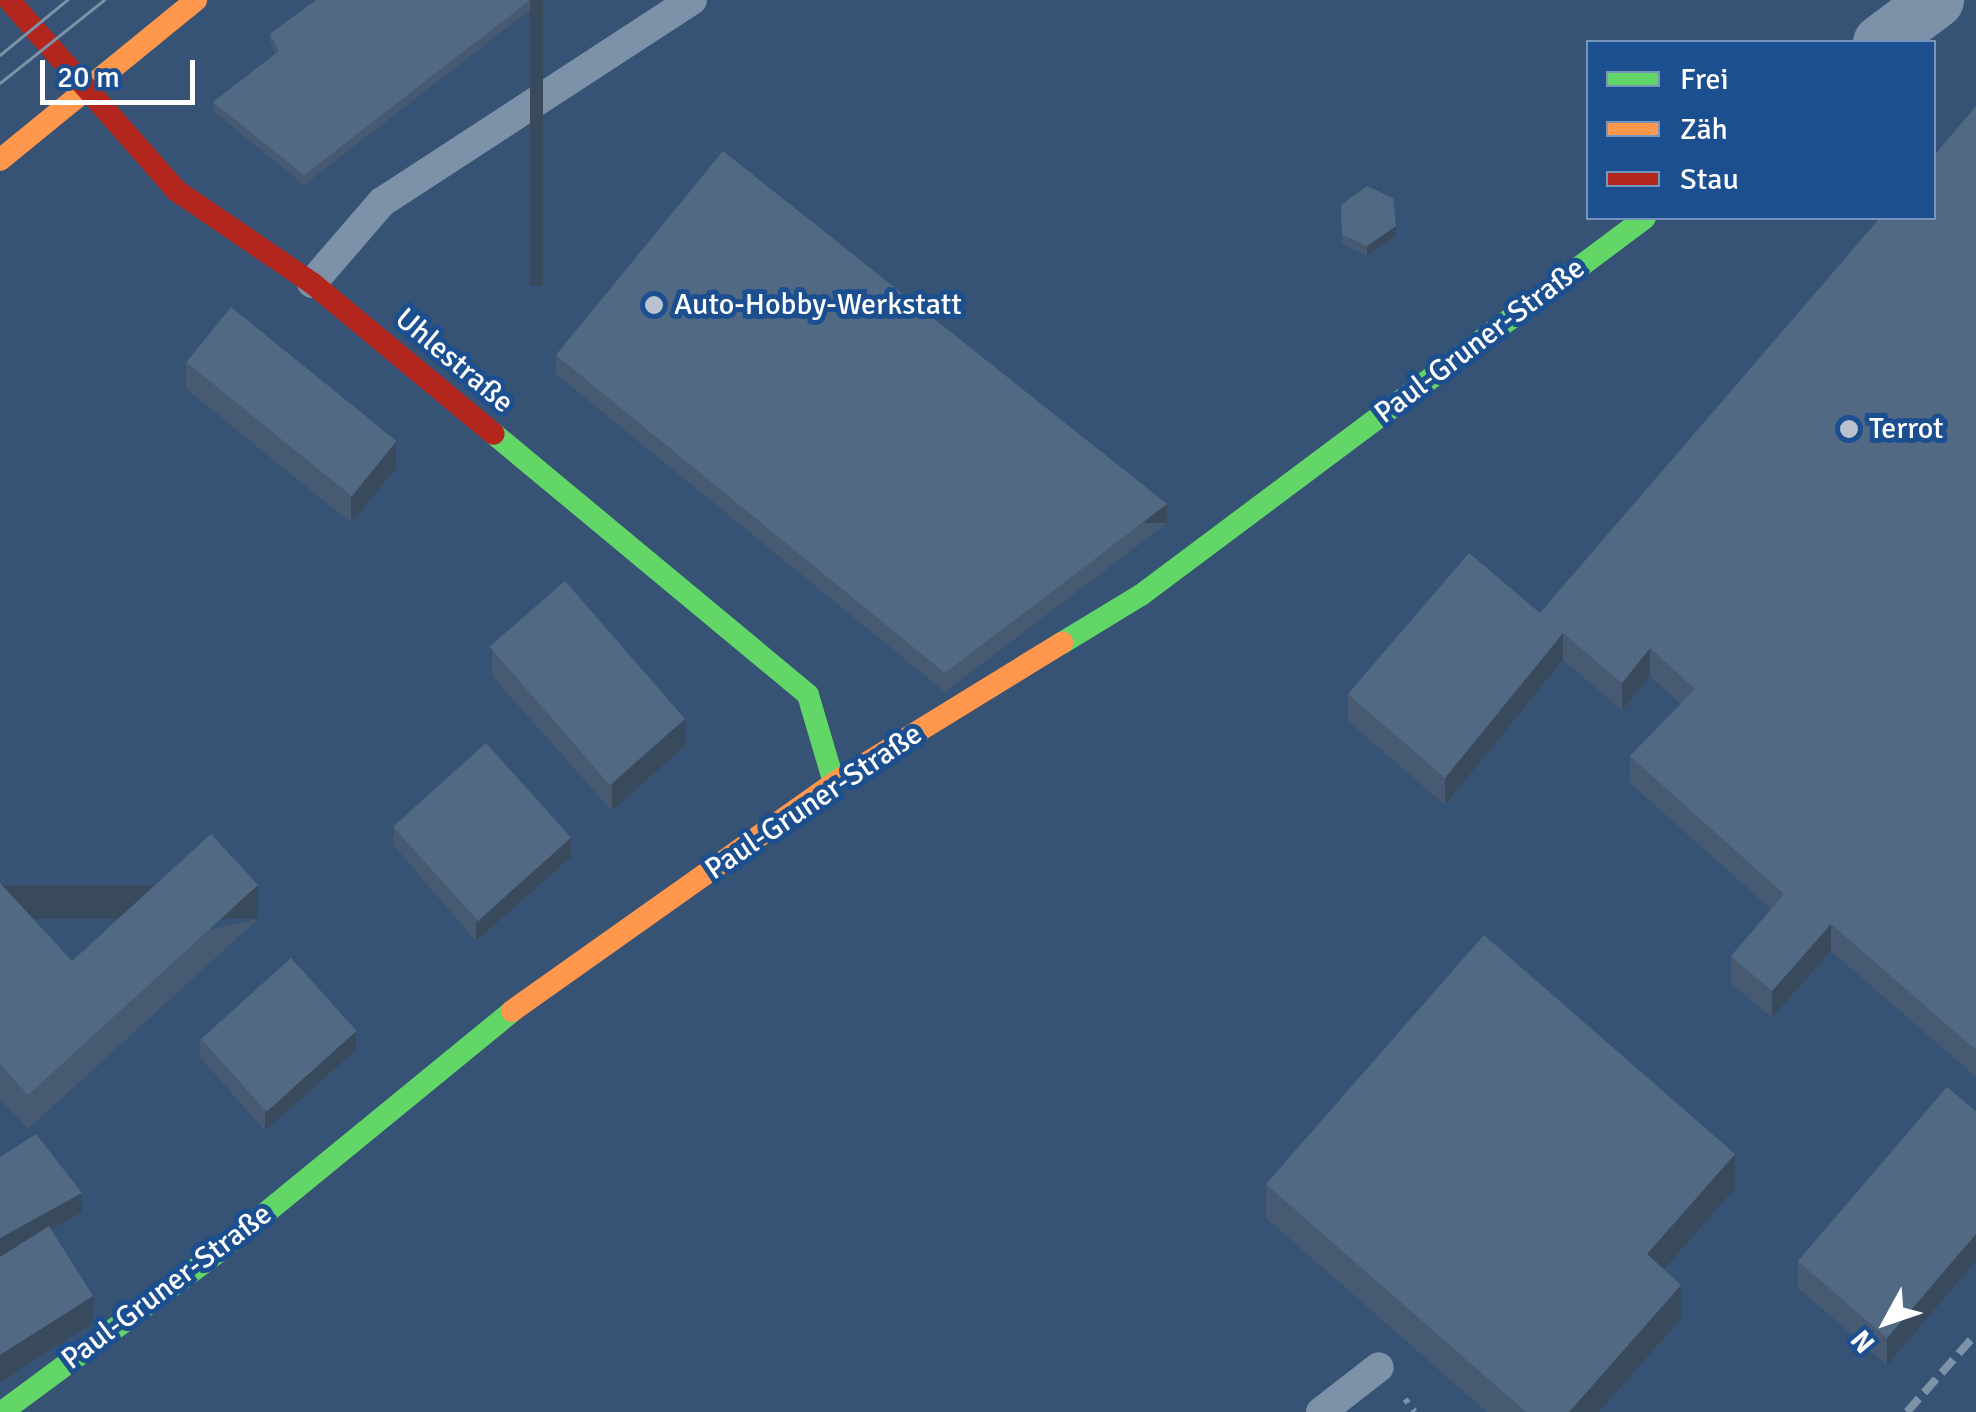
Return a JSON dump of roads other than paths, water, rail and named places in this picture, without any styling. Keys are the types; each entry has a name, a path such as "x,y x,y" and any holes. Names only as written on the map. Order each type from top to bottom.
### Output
{"street":[{"name":"Uhlestraße","path":"9,0 82,92 178,191 312,282 808,695 834,783"},
{"path":"0,160 196,0"},
{"path":"1883,40 1936,0"},
{"name":"Paul-Gruner-Straße","path":"2,1412 218,1252 467,1043 834,783 1141,594 1643,220"}],"lane":[{"path":"312,282 382,202 692,0"},
{"path":"1321,1412 1380,1367"}],"tram line":[{"path":"0,55 67,0"},
{"path":"0,83 104,0"}],"railway":[{"path":"1907,1412 1976,1334"}],"place":[{"name":"Auto-Hobby-Werkstatt","path":"654,305"},
{"name":"Terrot","path":"1849,429"}]}
